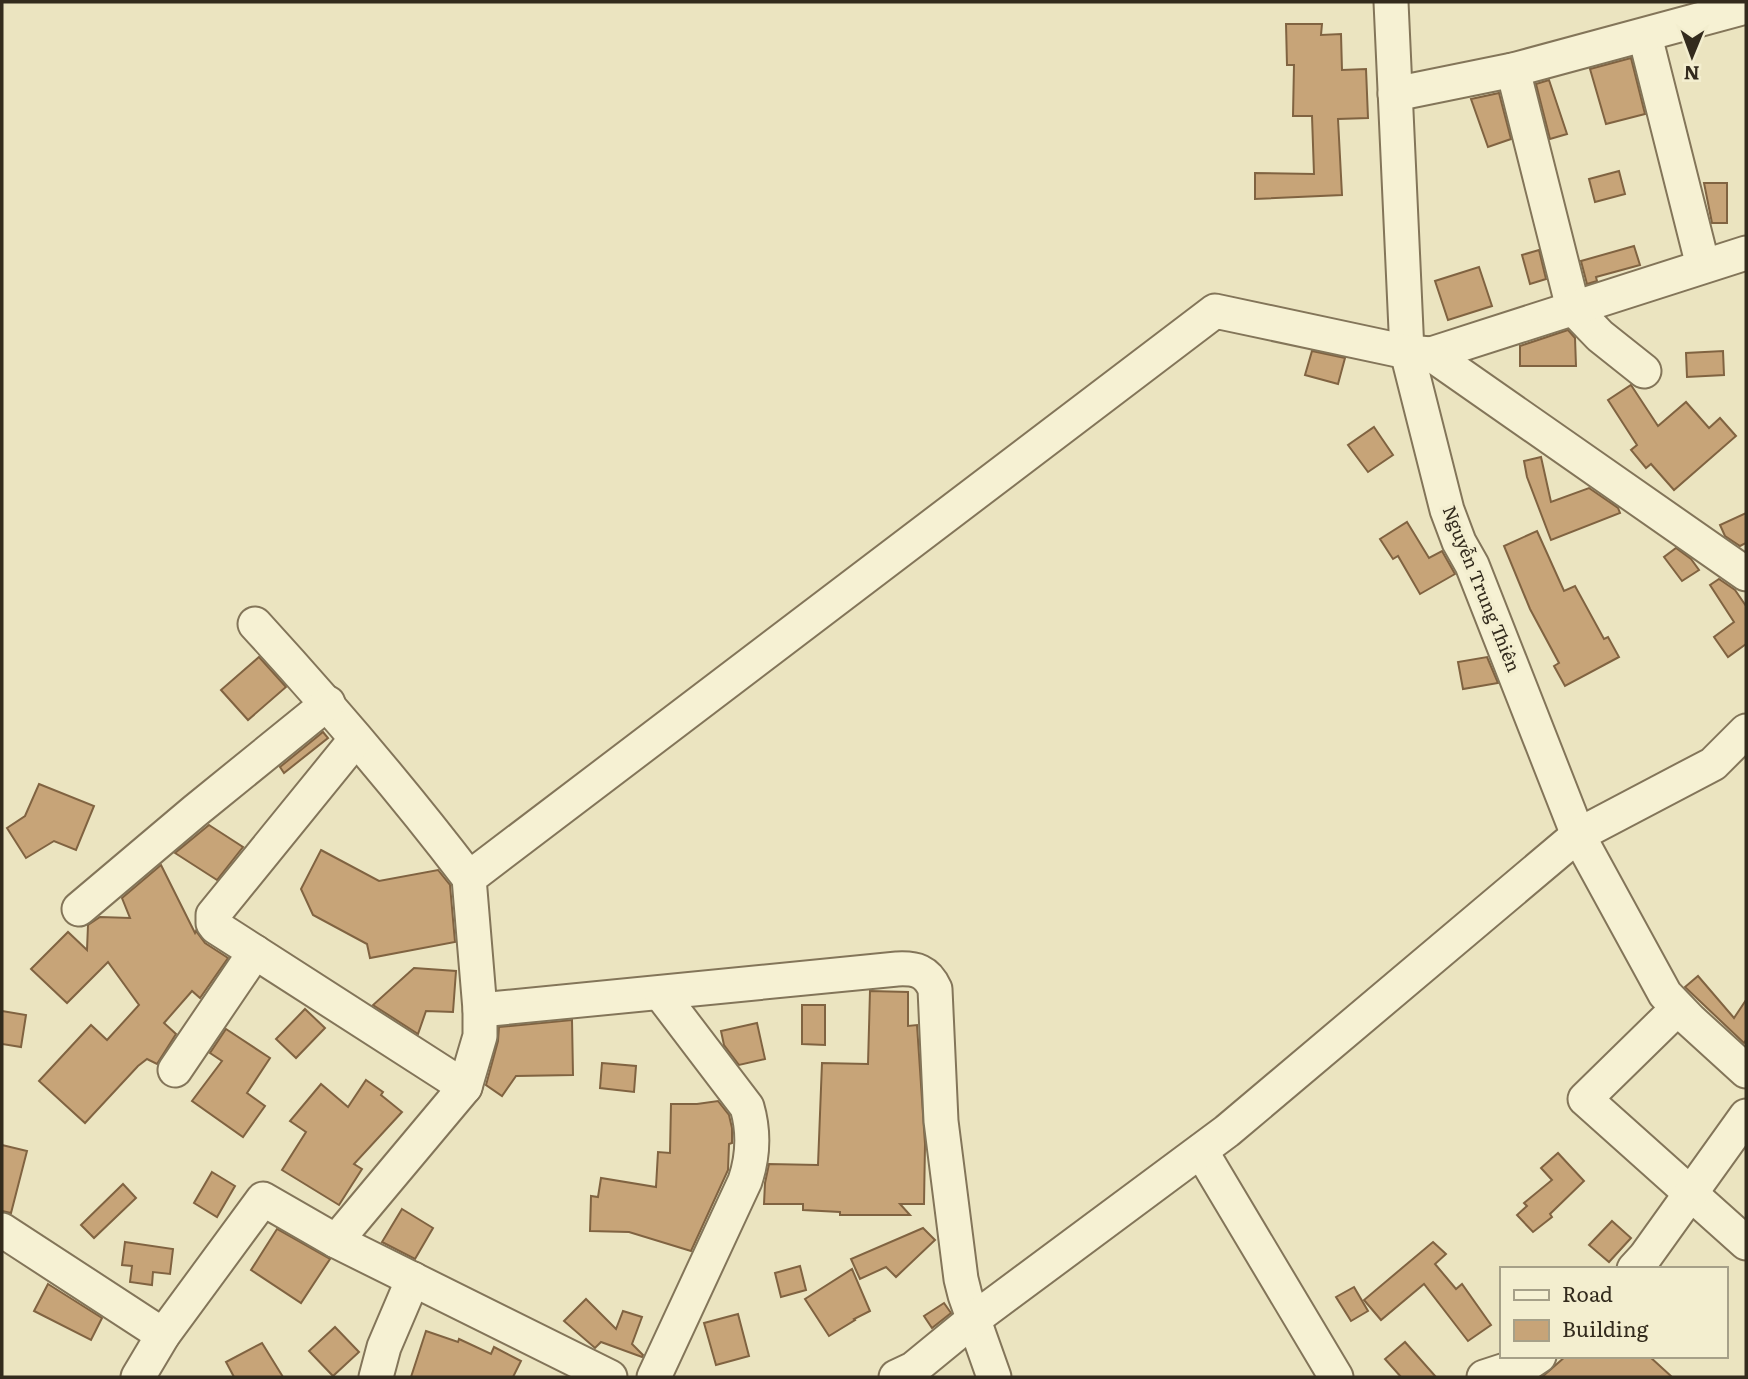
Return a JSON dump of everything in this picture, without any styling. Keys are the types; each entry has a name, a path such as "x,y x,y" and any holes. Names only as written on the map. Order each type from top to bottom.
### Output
{"street":[{"name":"Nguyễn Trung Thiên","path":"1391,2 1395,94 1419,353 1447,510 1459,542 1472,565 1578,835 1665,994 1746,1071"},
{"path":"1395,94 1513,70 1746,7"},
{"path":"1645,36 1703,266"},
{"path":"1513,70 1573,308 1600,337 1644,371"},
{"path":"1419,353 1746,253"},
{"path":"469,878 1215,310 1419,353 1746,574"},
{"path":"256,624 328,704 469,878 480,1036 466,1087 335,1241"},
{"path":"79,909 328,704"},
{"path":"897,1377 1201,1151 1578,835 1713,764 1746,731"},
{"path":"356,739 213,915 213,923 466,1087"},
{"path":"174,1070 255,952"},
{"path":"480,1010 898,969 911,968 923,972 935,989 941,1121 961,1279 995,1377"},
{"path":"654,1377 745,1181 752,1146 747,1107 661,994"},
{"path":"1678,1008 1585,1099 1746,1243"},
{"path":"1636,1267 1746,1115"},
{"path":"1201,1151 1336,1377"},
{"path":"138,1377 163,1335 263,1199 335,1241 603,1376"},
{"path":"2,1230 163,1335"},
{"path":"376,1377 384,1347 413,1279"},
{"path":"1484,1377 1536,1358"}],"building":[{"path":"1286,24 1322,24 1321,35 1341,34 1342,70 1366,69 1368,118 1338,119 1342,195 1255,199 1255,173 1314,174 1312,116 1293,116 1294,65 1287,65"},
{"path":"1631,58 1645,114 1606,124 1590,69"},
{"path":"1549,80 1567,134 1550,139 1536,84"},
{"path":"1499,93 1511,139 1488,147 1471,99"},
{"path":"1619,171 1625,194 1595,202 1589,179"},
{"path":"1704,183 1727,183 1727,223 1712,223"},
{"path":"1634,246 1640,265 1596,277 1597,281 1587,284 1581,261"},
{"path":"1539,250 1546,279 1530,284 1522,255"},
{"path":"1479,267 1492,306 1448,320 1435,281"},
{"path":"1568,330 1575,338 1576,366 1520,366 1520,346"},
{"path":"1312,351 1345,358 1338,384 1305,375"},
{"path":"1723,351 1724,375 1687,377 1686,353"},
{"path":"1631,385 1658,426 1686,402 1709,428 1720,418 1736,436 1674,490 1651,464 1646,468 1631,450 1637,445 1608,400"},
{"path":"1374,427 1393,455 1368,472 1348,445"},
{"path":"1541,457 1551,502 1589,488 1618,508 1620,513 1551,540 1527,477 1524,461"},
{"path":"1746,513 1746,543 1740,546 1725,536 1720,525"},
{"path":"1407,522 1429,558 1442,551 1455,574 1420,594 1398,556 1393,559 1380,539"},
{"path":"1537,531 1564,591 1575,586 1604,639 1608,637 1619,657 1565,686 1554,666 1559,663 1530,609 1504,546"},
{"path":"1676,548 1691,559 1699,570 1682,581 1664,557"},
{"path":"1719,579 1735,590 1746,606 1746,644 1728,657 1714,637 1734,622 1710,585"},
{"path":"259,657 286,687 248,720 221,690"},
{"path":"1487,657 1498,683 1463,689 1458,662"},
{"path":"323,732 328,738 284,773 280,767"},
{"path":"39,784 94,806 76,850 54,841 26,858 7,828 25,816"},
{"path":"209,825 243,847 217,880 175,853"},
{"path":"321,850 379,881 438,870 450,885 455,942 370,958 367,944 313,915 301,889"},
{"path":"161,865 195,933 196,931 205,943 228,958 200,998 192,991 164,1023 176,1034 157,1064 147,1059 138,1066 85,1123 39,1081 91,1025 107,1040 139,1005 108,962 67,1003 31,969 68,932 87,950 88,925 100,917 130,918 122,898"},
{"path":"414,968 456,971 453,1012 426,1011 418,1034 373,1005"},
{"path":"1698,976 1734,1018 1746,1000 1744,1043 1685,987"},
{"path":"870,991 908,992 908,1026 917,1025 925,1144 924,1204 900,1204 910,1215 840,1215 840,1212 803,1210 803,1204 764,1204 769,1164 818,1165 822,1063 868,1064"},
{"path":"802,1005 825,1005 825,1045 802,1044"},
{"path":"305,1009 325,1028 296,1058 276,1039"},
{"path":"2,1011 26,1015 21,1047 2,1044"},
{"path":"572,1020 573,1075 516,1076 502,1096 486,1085 499,1027"},
{"path":"757,1023 765,1059 739,1065 724,1045 721,1031"},
{"path":"226,1029 270,1058 247,1093 265,1106 243,1137 192,1101 222,1061 210,1053"},
{"path":"602,1063 636,1066 634,1092 600,1088"},
{"path":"366,1080 383,1092 381,1095 402,1112 354,1164 362,1169 339,1205 282,1170 306,1132 290,1121 321,1084 348,1107"},
{"path":"718,1101 729,1115 732,1128 728,1170 691,1251 629,1232 590,1231 591,1196 598,1197 601,1178 656,1187 658,1152 670,1153 671,1104"},
{"path":"2,1145 27,1151 11,1213 2,1211"},
{"path":"1558,1153 1584,1181 1550,1214 1552,1217 1533,1232 1517,1215 1527,1206 1524,1203 1552,1180 1541,1168"},
{"path":"212,1172 235,1186 217,1217 194,1203"},
{"path":"123,1184 136,1198 94,1238 81,1225"},
{"path":"402,1209 433,1228 415,1259 382,1242"},
{"path":"1612,1221 1631,1238 1609,1262 1589,1245"},
{"path":"923,1228 935,1240 896,1277 886,1267 860,1279 851,1259"},
{"path":"277,1229 330,1259 301,1303 251,1270"},
{"path":"125,1242 173,1249 170,1274 153,1272 152,1285 130,1282 132,1266 122,1265"},
{"path":"1433,1242 1446,1254 1435,1264 1456,1289 1462,1284 1491,1325 1468,1341 1424,1284 1381,1320 1364,1300"},
{"path":"800,1266 806,1290 781,1297 775,1273"},
{"path":"852,1269 870,1311 829,1336 805,1299"},
{"path":"48,1284 102,1318 91,1340 34,1311"},
{"path":"1354,1287 1368,1311 1351,1321 1336,1297"},
{"path":"586,1299 616,1329 623,1311 642,1317 632,1344 642,1357 601,1342 595,1348 564,1321"},
{"path":"944,1303 951,1313 932,1328 924,1316"},
{"path":"738,1314 749,1356 716,1365 704,1323"},
{"path":"335,1327 359,1352 333,1376 309,1351"},
{"path":"426,1331 458,1342 459,1339 491,1354 494,1347 521,1361 513,1377 411,1377"},
{"path":"1405,1342 1436,1377 1401,1377 1385,1359"},
{"path":"262,1343 283,1377 234,1377 226,1362"},
{"path":"1564,1358 1651,1358 1672,1377 1542,1377"}]}
